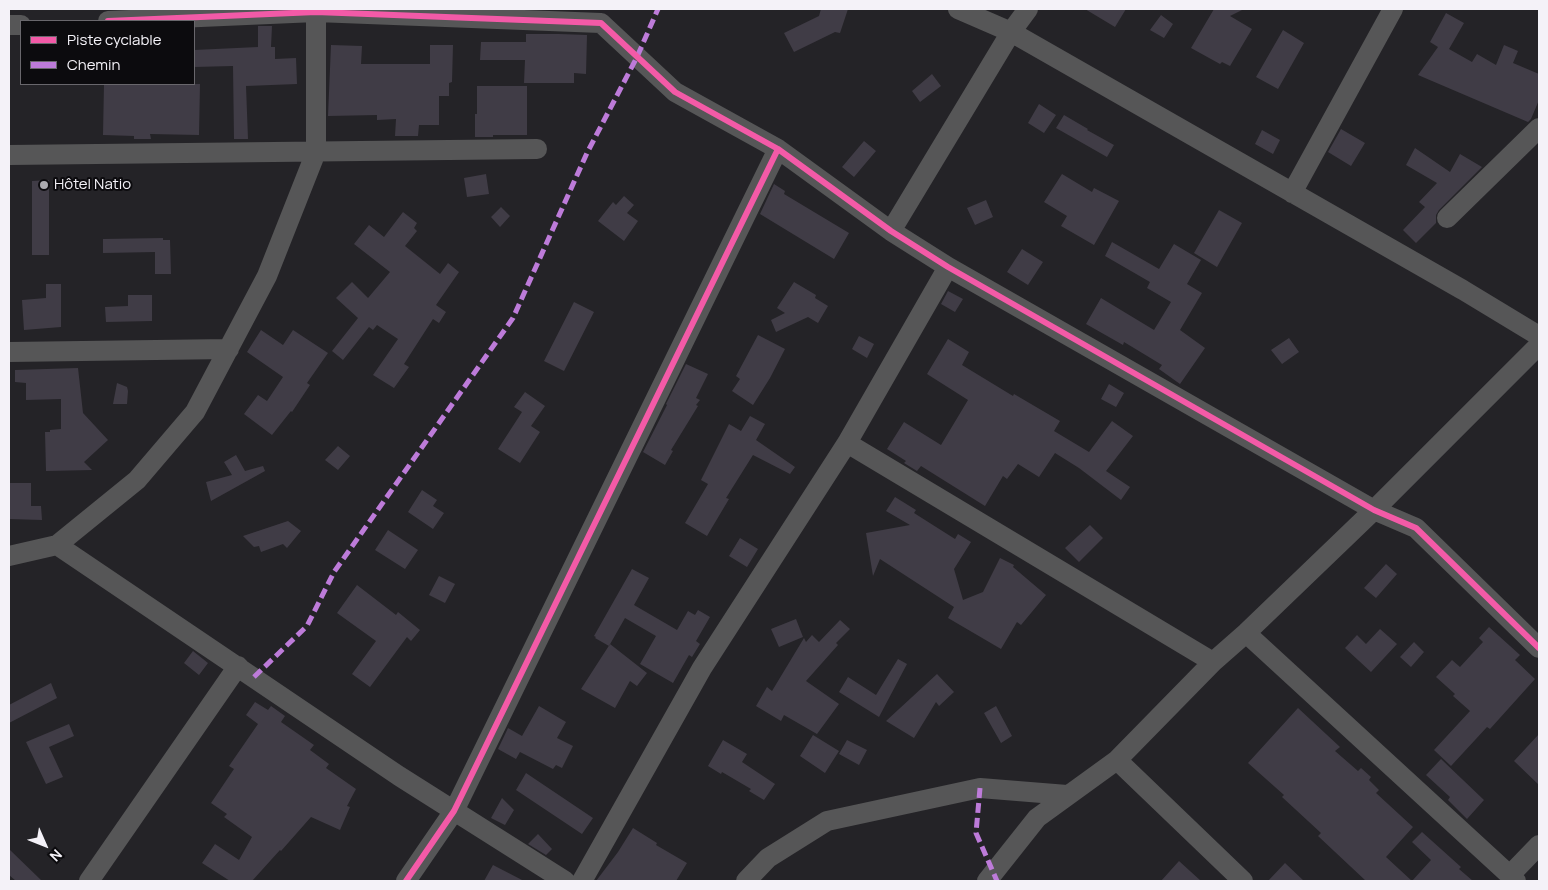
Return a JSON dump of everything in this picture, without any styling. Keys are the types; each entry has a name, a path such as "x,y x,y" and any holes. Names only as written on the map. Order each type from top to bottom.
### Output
{"street":[{"path":"958,9 1010,32 1539,336"},
{"path":"891,231 1010,32 1028,9"},
{"path":"1292,193 1393,9"},
{"path":"127,20 316,10 601,23 675,92 778,149 891,231 948,267 1374,510 1416,528 1539,648"},
{"path":"9,556 57,545 137,480 195,412 267,276 316,152 316,10"},
{"path":"1447,218 1539,128"},
{"path":"9,155 538,149"},
{"path":"406,881 454,811 778,149"},
{"path":"582,881 702,668 847,443 948,267"},
{"path":"986,881 1037,818 1118,760 1213,662 1246,633 1374,510 1539,345"},
{"path":"9,352 229,349"},
{"path":"847,443 1213,662"},
{"path":"57,545 399,776 565,881"},
{"path":"1246,633 1513,878 1539,845"},
{"path":"90,881 238,666"},
{"path":"1118,760 1242,881"},
{"path":"746,881 768,858 827,821 980,788 1068,795"}],"building":[{"path":"821,9 848,9 840,33 835,32 794,52 784,33 819,16"},
{"path":"1085,9 1126,9 1115,27"},
{"path":"1214,9 1244,9 1230,16 1252,29 1230,66 1222,62 1220,64 1191,48"},
{"path":"1446,13 1464,23 1449,49 1472,62 1477,54 1496,65 1504,45 1518,51 1513,63 1539,74 1539,100 1528,122 1418,75 1438,47 1430,42"},
{"path":"1161,15 1173,24 1164,38 1150,30"},
{"path":"258,26 272,26 271,47 275,47 275,59 296,58 297,84 246,86 248,139 234,139 233,66 195,67 195,50 258,47"},
{"path":"1283,30 1304,43 1278,89 1256,77"},
{"path":"526,34 587,35 586,74 574,73 574,83 524,83 525,60 480,60 481,42 526,42"},
{"path":"331,45 362,46 361,64 430,64 430,45 453,45 452,82 449,83 449,96 439,96 439,125 419,125 418,136 395,136 396,119 377,120 377,115 328,116"},
{"path":"932,74 941,86 920,102 912,91"},
{"path":"200,84 199,135 150,134 151,139 134,139 134,136 103,135 104,85"},
{"path":"477,86 527,86 527,135 475,137"},
{"path":"1039,104 1056,115 1044,133 1028,123"},
{"path":"1064,115 1114,145 1107,157 1056,128"},
{"path":"1341,129 1365,143 1351,166 1328,152"},
{"path":"1262,130 1280,140 1273,154 1255,144"},
{"path":"864,141 876,151 854,177 842,167"},
{"path":"1415,148 1450,172 1460,154 1482,167 1439,210 1436,215 1436,223 1416,243 1403,230 1425,207 1419,202 1437,183 1406,165"},
{"path":"486,174 489,194 467,197 464,178"},
{"path":"1062,174 1092,192 1094,188 1119,201 1094,245 1061,226 1067,216 1044,202"},
{"path":"49,180 49,255 32,255 32,181"},
{"path":"774,184 785,191 784,194 849,233 834,259 760,214"},
{"path":"624,196 634,205 627,213 638,221 624,241 598,221 613,202 616,205"},
{"path":"986,200 993,217 975,225 967,208"},
{"path":"501,207 510,216 500,227 491,217"},
{"path":"1219,210 1242,223 1217,267 1194,253"},
{"path":"403,212 417,223 414,228 417,231 405,246 440,274 448,263 459,272 436,305 446,312 439,323 433,319 404,364 409,367 394,388 373,375 398,339 377,325 373,330 369,327 343,360 332,351 358,318 336,298 352,282 368,298 390,272 354,244 369,225 384,237"},
{"path":"163,238 163,240 170,240 171,274 155,274 155,252 103,253 103,239"},
{"path":"1112,242 1159,269 1174,244 1201,260 1187,284 1202,293 1180,330 1205,348 1180,384 1159,369 1162,365 1124,342 1123,345 1086,324 1101,298 1154,330 1171,302 1147,288 1150,282 1105,256"},
{"path":"1022,249 1043,262 1028,285 1007,272"},
{"path":"794,282 816,295 815,298 828,306 818,323 808,317 776,332 771,320 785,313 777,308"},
{"path":"46,284 61,284 61,327 24,330 22,300 46,298"},
{"path":"948,291 963,299 955,312 941,304"},
{"path":"128,295 152,295 152,321 106,322 105,307 128,306"},
{"path":"574,302 594,312 564,371 544,361"},
{"path":"261,330 283,345 293,330 328,353 307,383 310,385 292,412 272,435 244,414 258,395 267,401 283,377 247,352"},
{"path":"758,335 785,349 753,405 732,391 740,379 736,376"},
{"path":"859,336 874,344 867,358 852,349"},
{"path":"1289,338 1299,352 1282,364 1271,350"},
{"path":"948,339 969,352 962,365 1013,396 1014,394 1060,421 1054,431 1089,452 1112,421 1133,436 1106,471 1130,487 1121,500 1079,468 1055,453 1039,477 1018,464 1007,479 1003,476 985,506 921,466 917,471 904,463 906,461 887,449 904,422 941,445 968,400 927,374"},
{"path":"686,364 708,374 696,398 700,400 696,405 698,406 671,450 673,451 665,465 643,452"},
{"path":"78,368 83,413 108,440 84,462 92,470 46,471 45,432 61,429 61,399 26,400 26,383 15,382 15,370"},
{"path":"117,383 127,387 127,404 113,404"},
{"path":"1109,384 1124,393 1116,407 1101,399"},
{"path":"525,392 545,406 531,426 540,432 520,463 498,449 522,412 514,407"},
{"path":"750,416 765,424 756,440 795,467 790,474 753,455 726,498 729,499 707,536 685,523 708,484 701,480 729,424 741,431"},
{"path":"338,446 350,456 338,470 325,460"},
{"path":"236,455 245,471 263,466 265,471 211,501 206,482 232,475 224,462"},
{"path":"9,483 31,483 31,506 41,506 42,520 9,519"},
{"path":"422,490 437,500 433,506 444,513 433,529 408,512"},
{"path":"895,497 916,510 914,513 955,539 958,534 971,542 954,569 963,600 983,592 1000,558 1014,565 1013,567 1046,595 1021,625 1017,622 1001,649 948,618 954,607 880,559 873,576 866,533 910,525 886,511"},
{"path":"288,521 301,531 287,548 283,544 261,552 259,546 254,547 243,536"},
{"path":"1090,525 1103,538 1079,562 1065,548"},
{"path":"388,530 418,550 405,569 375,550"},
{"path":"740,538 758,549 747,567 729,556"},
{"path":"1386,564 1397,574 1376,598 1364,588"},
{"path":"632,569 649,578 634,605 677,630 688,611 695,615 698,610 710,617 696,641 700,644 692,657 689,655 673,683 640,664 656,636 625,618 609,646 594,636"},
{"path":"439,576 455,584 445,603 429,595"},
{"path":"357,585 396,615 398,612 420,630 411,641 407,637 370,687 352,674 376,641 337,613"},
{"path":"796,619 803,637 779,647 771,629"},
{"path":"840,620 850,629 836,643 838,645 806,681 839,704 817,734 784,715 781,721 756,706 767,687 772,691 804,638 806,642 812,635 819,642"},
{"path":"1489,627 1520,655 1515,660 1535,679 1490,729 1487,727 1451,766 1434,750 1470,711 1436,677 1452,660 1460,667 1483,642 1479,638"},
{"path":"1380,629 1397,644 1371,672 1345,648 1357,635 1366,644"},
{"path":"1414,642 1424,652 1411,667 1400,657"},
{"path":"610,644 647,673 637,686 630,681 615,708 581,689"},
{"path":"193,651 208,663 199,675 184,663"},
{"path":"898,659 907,664 879,717 839,692 848,677 876,695"},
{"path":"937,674 954,692 939,706 936,702 914,738 886,721"},
{"path":"51,683 57,698 9,723 9,705"},
{"path":"255,702 268,710 271,706 285,716 281,722 314,745 310,750 329,764 326,768 356,789 347,806 350,807 340,830 311,817 252,881 230,881 202,863 215,844 239,860 252,837 224,817 227,814 211,803 234,769 229,766 258,724 246,715"},
{"path":"539,706 566,722 557,738 573,746 562,768 556,765 553,769 520,752 516,759 498,749 508,728 522,736"},
{"path":"996,706 1012,736 1001,743 984,713"},
{"path":"1298,708 1340,747 1335,751 1358,771 1361,768 1371,777 1369,780 1379,790 1376,793 1413,827 1386,857 1412,881 1366,881 1318,836 1321,833 1282,797 1284,795 1248,763"},
{"path":"69,724 74,736 49,747 63,777 46,784 26,742"},
{"path":"1539,734 1539,785 1514,761"},
{"path":"813,735 839,751 825,773 800,756"},
{"path":"723,740 747,754 742,762 775,784 764,800 749,791 751,789 708,766"},
{"path":"847,740 867,750 859,765 839,754"},
{"path":"1441,759 1484,800 1467,819 1448,800 1450,797 1426,775"},
{"path":"526,773 593,818 582,834 516,790"},
{"path":"502,798 514,810 505,825 491,818"},
{"path":"633,828 657,843 656,845 687,863 676,881 596,881"},
{"path":"1422,832 1461,867 1459,869 1473,881 1412,881 1431,860 1412,842"},
{"path":"538,834 552,849 546,855 528,844"},
{"path":"9,849 42,881 16,881 9,875"},
{"path":"1179,861 1201,881 1161,881"},
{"path":"1285,863 1304,881 1268,881"},
{"path":"493,865 524,881 484,881"}],"marked path":[{"path":"254,677 307,626 334,572 513,318 587,153 637,57 658,9"},
{"path":"980,788 976,833 997,881"}],"cycle path":[{"path":"131,20 316,12 601,23 675,92 778,149 891,231 948,267 1374,510 1416,528 1539,648"},
{"path":"406,881 454,811 778,149"}],"place":[{"name":"Hôtel Natio","path":"44,185"}]}
